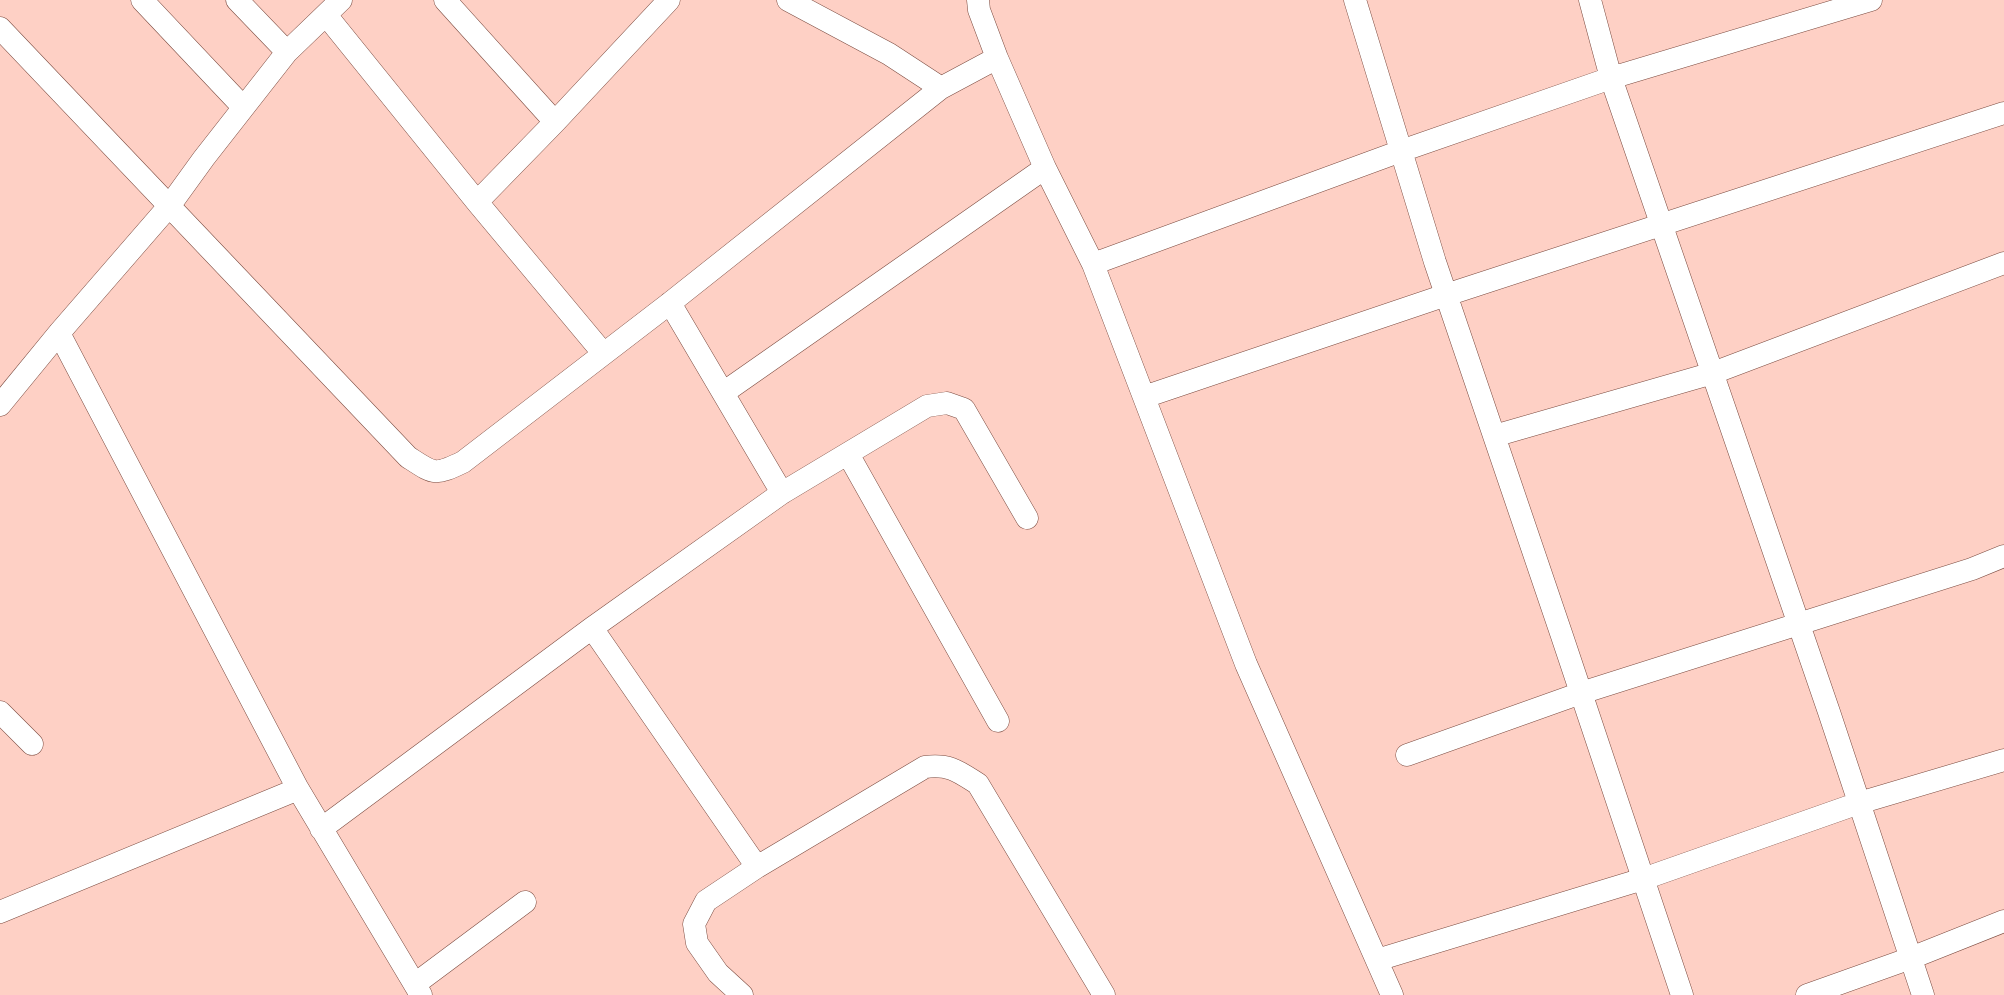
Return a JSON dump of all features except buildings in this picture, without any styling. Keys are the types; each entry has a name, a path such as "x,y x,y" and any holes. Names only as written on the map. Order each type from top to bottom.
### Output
{"street":[{"path":"142,0 243,107"},
{"path":"237,0 287,52"},
{"path":"445,0 555,122"},
{"path":"476,202 555,122 669,0"},
{"path":"788,0 889,54 941,88"},
{"path":"978,0 979,10 997,58 1045,168 1093,264 1246,664 1392,995"},
{"path":"1354,0 1446,295 1682,995"},
{"path":"1590,0 1612,78 1923,995"},
{"path":"1093,264 1400,151 1612,78 1871,0"},
{"path":"0,405 59,333 170,205 243,107 287,52 333,8 476,202 603,353"},
{"path":"0,28 170,205 408,457 429,471 441,472 463,462 670,302 941,88 997,58"},
{"path":"1144,397 1446,295 2004,113"},
{"path":"723,393 1045,168"},
{"path":"1494,436 1713,373 2004,263"},
{"path":"670,302 782,493"},
{"path":"59,333 298,789 418,989 525,902"},
{"path":"321,829 592,628 782,493 927,406 947,403 964,410 1027,518"},
{"path":"848,454 998,721"},
{"path":"1407,755 1581,693 1972,569 2004,556"},
{"path":"592,628 757,867"},
{"path":"0,712 32,744"},
{"path":"1377,960 1643,879 1859,803 2004,760"},
{"path":"742,995 718,973 697,943 694,924 706,901 757,867 925,767 941,765 959,771 978,784 1102,994"},
{"path":"0,912 298,789"},
{"path":"1807,995 1911,958 2004,921"}]}
